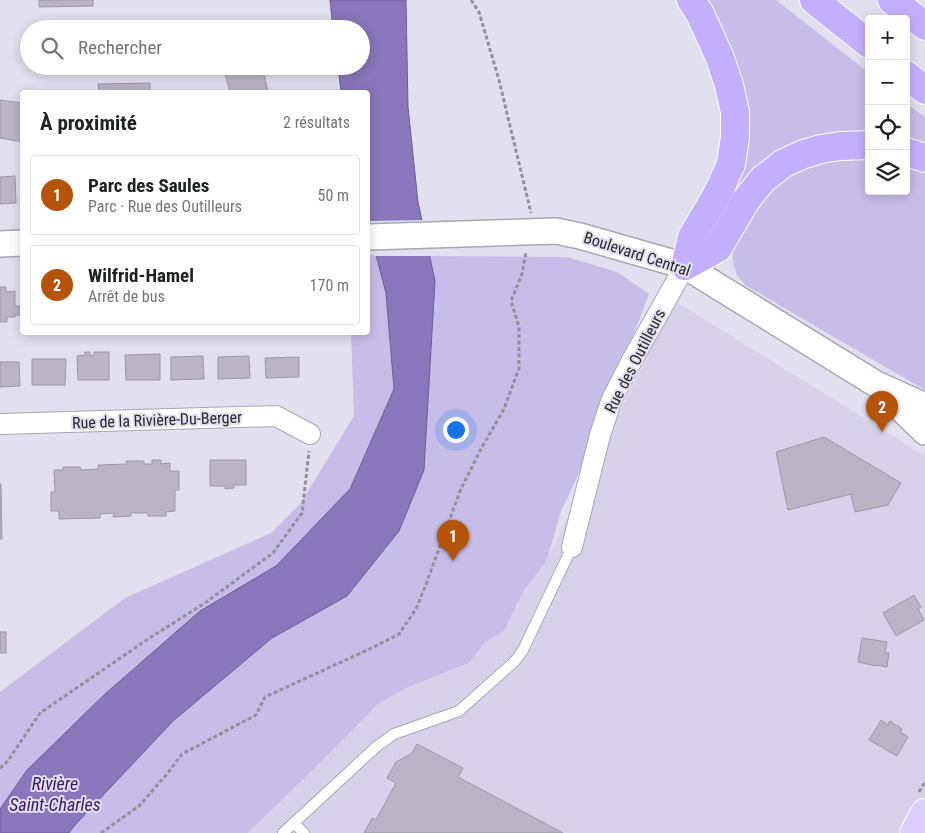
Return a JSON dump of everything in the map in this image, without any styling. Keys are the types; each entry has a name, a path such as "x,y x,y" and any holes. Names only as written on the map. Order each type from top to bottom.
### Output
{"highway":[{"path":"685,266 692,237 719,191 731,164 735,137 735,112 730,85 700,14 691,0"},
{"path":"814,0 865,41"},
{"path":"892,0 925,26"},
{"path":"910,78 925,90"},
{"path":"685,266 718,248 746,200 763,178 784,163 821,149 865,145"},
{"path":"910,153 925,158"}],"main road":[{"path":"914,833 925,813"}],"street":[{"name":"Boulevard Central","path":"370,237 556,231 685,266 876,384 925,406"},
{"path":"0,244 20,244"},
{"name":"Rue des Outilleurs","path":"572,547 600,435 612,399 685,266"},
{"name":"Boulevard Central","path":"876,384 925,432"},
{"name":"Rue de la Rivière-Du-Berger","path":"0,424 276,416 310,434"}],"lane":[{"path":"283,833 376,747 394,734 459,710 515,661 523,650 572,547"},
{"path":"294,823 304,833"}],"path":[{"path":"471,0 479,12 499,80 532,218"},
{"path":"101,833 139,806 182,754 256,715 265,697 400,634 416,609 460,491 504,409 519,368 519,327 511,301 522,274 527,246"},
{"path":"0,768 7,762 40,713 140,644 205,603 273,553 302,513 310,434"}],"shaded area":[{"path":"705,0 776,0 865,70 865,140 741,194 733,189"},
{"path":"910,106 925,117 925,150 910,145"},
{"path":"865,157 865,195 910,195 910,164 925,170 925,390 745,285 737,275 733,263 732,248 764,193 801,165"},
{"path":"380,254 391,292 398,389 353,491 279,569 0,819 0,692 125,598 271,533 300,504 354,416 351,335 370,335 370,255"},
{"path":"426,256 567,257 617,272 649,294 587,456 561,511 547,560 522,593 504,631 485,642 469,663 406,688 378,704 247,833 62,833 171,716 275,629 344,592"},
{"path":"675,301 925,456 925,798 907,833 247,833 378,704 406,688 469,663 547,560"}],"water":[{"name":"Rivière Saint-Charles","path":"330,0 406,0 408,107 418,202 435,281 424,470 399,531 347,596 272,638 173,721 69,833 0,833 0,809 27,770 105,694 200,611 276,566 350,489 394,389 386,293 370,233 370,90 341,90 339,75 370,75 370,20 332,20"}],"pier":[{"path":"424,220 432,256 374,256 370,242 370,221"}],"building":[{"path":"39,0 93,0 93,6 39,7"},
{"path":"225,75 264,75 268,90 229,90"},
{"path":"150,83 150,90 99,90 98,84"},
{"path":"0,100 20,103 20,142 0,138"},
{"path":"15,176 16,203 0,204 0,177"},
{"path":"0,287 6,287 6,292 15,291 15,306 20,306 20,315 7,317 7,322 0,322"},
{"path":"85,352 90,352 90,356 94,355 94,352 109,352 109,380 78,380 77,356 85,355"},
{"path":"160,354 160,380 126,380 125,355"},
{"path":"203,356 204,379 171,380 171,357"},
{"path":"249,356 250,378 218,379 218,357"},
{"path":"299,357 299,377 266,378 265,358"},
{"path":"32,359 66,359 65,385 32,385"},
{"path":"0,362 19,362 20,386 0,387"},
{"path":"824,437 901,483 888,505 855,512 851,494 788,510 776,452"},
{"path":"152,460 161,460 161,464 170,463 170,471 179,471 179,490 175,490 175,511 166,512 166,516 148,516 148,513 131,513 131,516 113,517 114,513 100,514 100,518 59,519 59,511 51,511 51,492 55,492 54,470 63,470 63,467 80,467 81,470 98,469 98,465 127,464 126,461 144,461 144,464 152,464"},
{"path":"210,460 246,460 246,485 234,485 234,488 225,489 225,486 210,486"},
{"path":"1,484 2,539 0,539"},
{"path":"914,595 921,607 918,609 924,620 896,636 883,613"},
{"path":"0,632 6,632 6,653 0,653"},
{"path":"862,638 887,642 885,653 889,653 887,667 858,662"},
{"path":"881,720 888,725 890,721 902,729 900,732 908,737 897,756 869,740"},
{"path":"417,744 463,768 458,777 563,833 364,833 372,818 376,820 396,783 387,778 396,762 412,753"}],"place":[{"name":"Wilfrid-Hamel","path":"882,432"},
{"name":"Parc des Saules","path":"453,561"}]}
